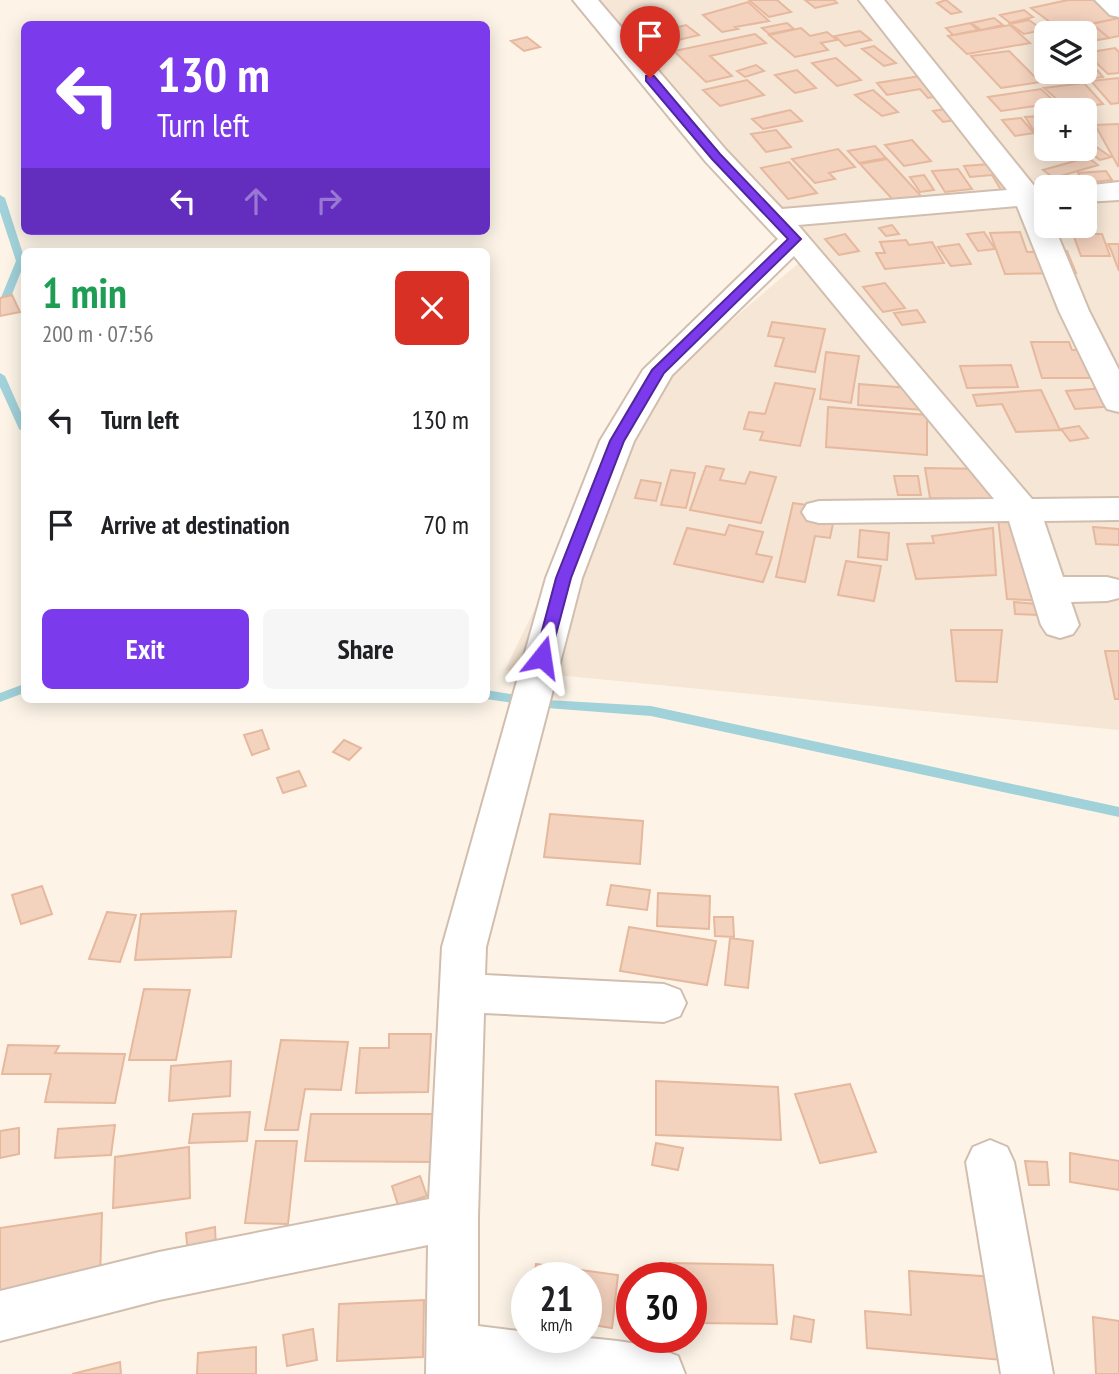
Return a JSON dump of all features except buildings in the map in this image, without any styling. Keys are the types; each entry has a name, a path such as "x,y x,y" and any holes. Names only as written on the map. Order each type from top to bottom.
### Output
{"street":[{"path":"585,0 716,156 786,228 1023,511 1060,625"},
{"path":"871,0 1034,192"},
{"path":"1107,0 1119,10"},
{"path":"1097,192 1119,191"},
{"path":"659,1374 452,1361 453,1217 464,947 564,578 617,441 659,370 786,228 1034,196"},
{"path":"1050,238 1074,312 1119,402"},
{"path":"819,512 1119,509"},
{"path":"1048,590 1108,590"},
{"path":"461,993 664,1003"},
{"path":"990,1162 1027,1374"},
{"path":"0,1317 159,1276 453,1217"}],"shaded area":[{"path":"581,0 1119,0 1119,730 505,670 635,402 799,263"}],"waterway":[{"path":"0,198 21,261 0,312"},
{"path":"0,376 21,422"},
{"path":"0,698 21,689"},
{"path":"490,695 547,704 651,711 1119,812"}],"route":[{"path":"542,657 564,578 617,441 659,370 795,239 716,156 650,78"}]}
